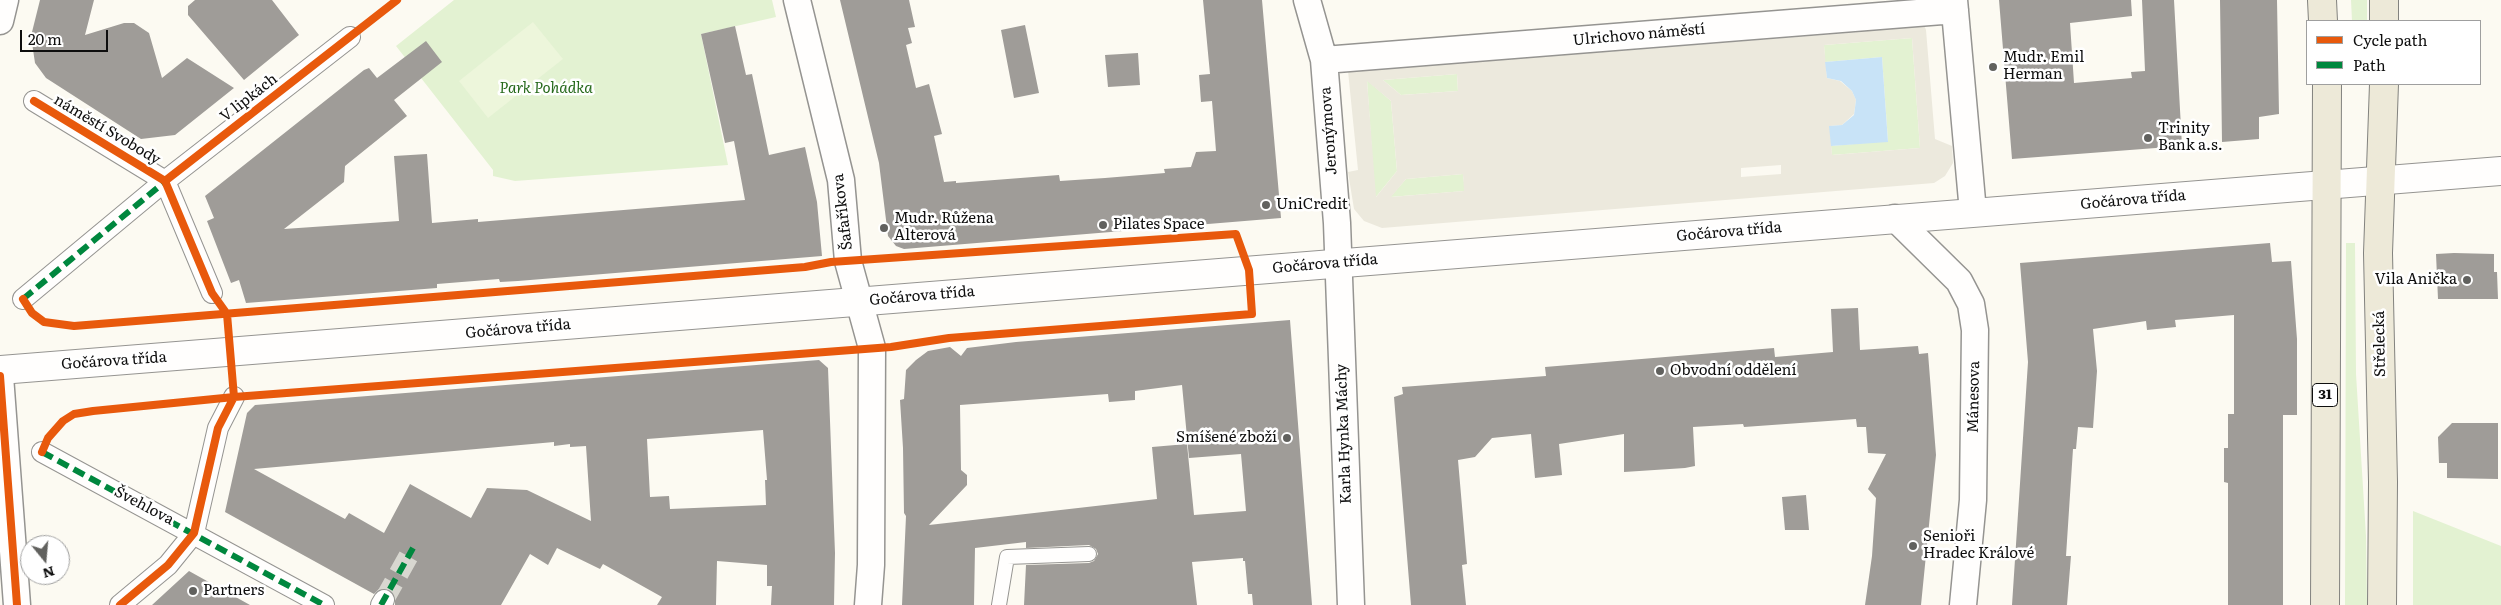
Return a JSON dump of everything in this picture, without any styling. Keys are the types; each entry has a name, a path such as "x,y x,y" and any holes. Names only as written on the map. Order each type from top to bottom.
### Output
{"main road":[{"path":"2322,0 2323,20"},
{"path":"2384,0 2384,20"},
{"name":"31","path":"2325,605 2326,85"},
{"name":"Střelecká","path":"2382,605 2383,482 2378,253 2384,85"}],"street":[{"path":"0,20 5,0"},
{"name":"Šafaříkova","path":"797,0 840,180 848,261 872,348 871,565 868,605"},
{"name":"Jeronýmova","path":"1307,0 1324,60 1339,263"},
{"path":"1955,5 1973,212"},
{"name":"Ulrichovo náměstí","path":"1324,60 1955,5"},
{"name":"V lipkách","path":"23,300 165,181 350,36"},
{"name":"náměstí Svobody","path":"34,101 165,181 212,293"},
{"name":"Gočárova třída","path":"0,370 2501,171"},
{"name":"Mánesova","path":"1895,218 1959,281 1971,304 1975,330 1972,500 1963,605"},
{"name":"Karla Hynka Máchy","path":"1339,263 1351,605"},
{"path":"0,376 17,605"},
{"path":"120,605 168,565 194,533 218,428 234,397"},
{"name":"Švehlova","path":"42,452 324,605"}],"lane":[{"path":"999,605 1007,557 1089,554"}],"green space":[{"name":"Park Pohádka","path":"454,0 772,0 776,17 701,34 728,165 515,181 493,176 493,170 396,46"},
{"path":"2351,0 2367,0 2367,20 2352,20"},
{"path":"533,22 563,59 488,118 459,81"},
{"path":"1912,38 1920,148 1832,155 1831,146 1888,141 1882,57 1825,62 1824,45"},
{"path":"1457,74 1458,91 1401,95 1383,80"},
{"path":"1367,80 1391,101 1397,171 1375,198"},
{"path":"1463,174 1465,191 1390,197 1406,179"},
{"path":"2346,243 2355,243 2356,374 2366,536 2367,605 2345,605"},
{"path":"2413,511 2501,546 2501,605 2413,605"}],"shaded area":[{"path":"1866,25 1924,25 1926,30 1935,139 1952,146 1953,163 1945,176 1934,183 1382,228 1364,221 1354,209 1348,172 1358,170 1348,71 1364,64 1370,70 1862,32","holes":["1912,38 1920,148 1832,155 1830,126 1842,125 1854,114 1856,100 1852,91 1840,81 1827,78 1824,45","1457,74 1458,91 1401,95 1383,80","1367,81 1391,101 1397,171 1376,197","1781,165 1781,174 1741,177 1741,168","1463,174 1464,191 1391,197 1406,179"]}],"water":[{"path":"1882,57 1888,142 1831,146 1829,126 1842,125 1854,115 1856,100 1852,91 1841,81 1827,78 1825,62"}],"building":[{"path":"40,0 94,0 85,35 124,23 134,23 149,33 162,78 187,58 234,88 175,135 141,139 46,78 35,63 31,36"},
{"path":"195,0 272,0 299,35 244,80 188,15 188,6"},
{"path":"840,0 909,0 915,27 908,28 912,43 906,45 916,88 929,84 942,134 934,136 944,182 956,181 956,183 1059,175 1060,181 1105,178 1165,173 1164,169 1191,167 1196,152 1216,151 1212,101 1201,102 1199,75 1210,74 1203,0 1262,0 1281,218 904,249 896,246 888,236 879,163"},
{"path":"1999,0 2131,0 2132,16 2070,23 2074,83 2132,78 2131,72 2145,71 2142,0 2174,0 2182,146 2012,159"},
{"path":"2220,0 2277,0 2279,114 2259,117 2259,139 2222,142"},
{"path":"1025,25 1039,93 1014,98 1001,30"},
{"path":"735,26 746,75 752,74 769,155 805,147 817,202 822,256 518,281 500,282 499,279 437,284 437,288 246,303 239,280 231,283 207,221 214,218 205,196 364,70 369,68 377,78 426,41 442,62 394,100 407,116 345,166 344,182 284,229 399,221 394,156 427,154 432,223 478,219 478,222 745,200 734,141 725,143 701,34"},
{"path":"1138,53 1140,85 1108,87 1105,55"},
{"path":"2270,243 2272,262 2291,261 2297,339 2297,415 2283,415 2283,605 2228,605 2228,483 2224,482 2224,448 2228,448 2228,414 2234,414 2234,315 2175,320 2176,327 2147,330 2146,321 2093,329 2097,371 2093,428 2078,427 2076,449 2073,449 2066,556 2071,556 2067,605 2012,605 2028,362 2020,263"},
{"name":"Vila Anička","path":"2436,254 2494,254 2494,272 2497,272 2498,299 2438,299"},
{"path":"1858,308 1860,350 1918,346 1919,354 1928,353 1936,455 1921,605 1865,605 1872,556 1876,498 1868,489 1886,454 1868,453 1866,427 1857,427 1856,419 1744,427 1743,424 1693,427 1695,466 1685,468 1624,472 1624,434 1559,444 1562,475 1535,478 1531,434 1492,438 1475,457 1458,460 1467,564 1462,565 1466,605 1411,605 1394,397 1403,394 1402,387 1546,376 1545,367 1774,348 1775,357 1833,352 1831,309"},
{"path":"1290,320 1312,605 1253,605 1252,594 1248,594 1245,561 1243,561 1243,558 1192,562 1197,605 1024,605 1026,565 1089,563 1094,561 1098,554 1096,549 1089,545 1026,548 1026,542 975,548 974,605 902,605 906,516 904,513 900,400 904,399 906,370 928,351 950,347 961,356 967,348 1016,342","holes":["1182,385 1189,458 1241,454 1246,511 1194,515 1187,444 1152,447 1157,499 929,525 967,485 967,475 961,470 960,405 1108,394 1109,402 1135,400 1135,391"]},
{"path":"819,360 828,368 835,553 834,605 771,605 772,586 767,586 767,565 717,561 716,605 657,605 662,597 603,564 600,569 557,548 548,565 530,554 501,605 395,605 395,595 390,590 379,589 374,594 225,512 247,413 255,405","holes":["763,430 767,480 765,480 766,505 670,509 669,496 650,497 647,439","554,442 554,446 570,444 570,447 586,446 591,521 527,490 487,488 471,518 410,484 384,533 349,513 345,519 254,469"]},
{"path":"2452,423 2498,423 2498,479 2447,478 2447,463 2439,463 2438,437"},
{"path":"1806,495 1809,530 1785,530 1782,497"},
{"path":"189,571 250,605 152,605"}],"tunnel":[{"path":"384,600 413,548"}],"marked path":[{"path":"23,299 167,180"},
{"path":"42,452 324,605"},
{"path":"381,605 413,548"}],"cycle path":[{"path":"165,181 397,0"},
{"path":"34,101 165,181 212,293 227,314 234,397 218,428 194,533 168,565 120,605"},
{"path":"23,299 32,313 44,322 74,326 805,267 831,262 1236,234 1249,270 1252,314 949,338 891,347 234,397 93,411 74,414 63,421 48,438 42,452"},
{"path":"0,376 17,605"}],"place":[{"name":"Mudr. Emil Herman","path":"1993,67"},
{"name":"Trinity Bank a.s.","path":"2148,138"},
{"name":"UniCredit","path":"1266,205"},
{"name":"Pilates Space","path":"1103,225"},
{"name":"Mudr. Růžena Alterová","path":"884,228"},
{"name":"Vila Anička","path":"2467,280"},
{"name":"Obvodní oddělení","path":"1660,371"},
{"name":"Smíšené zboží","path":"1287,438"},
{"name":"Senioři Hradec Králové","path":"1913,546"},
{"name":"Partners","path":"193,591"}]}
